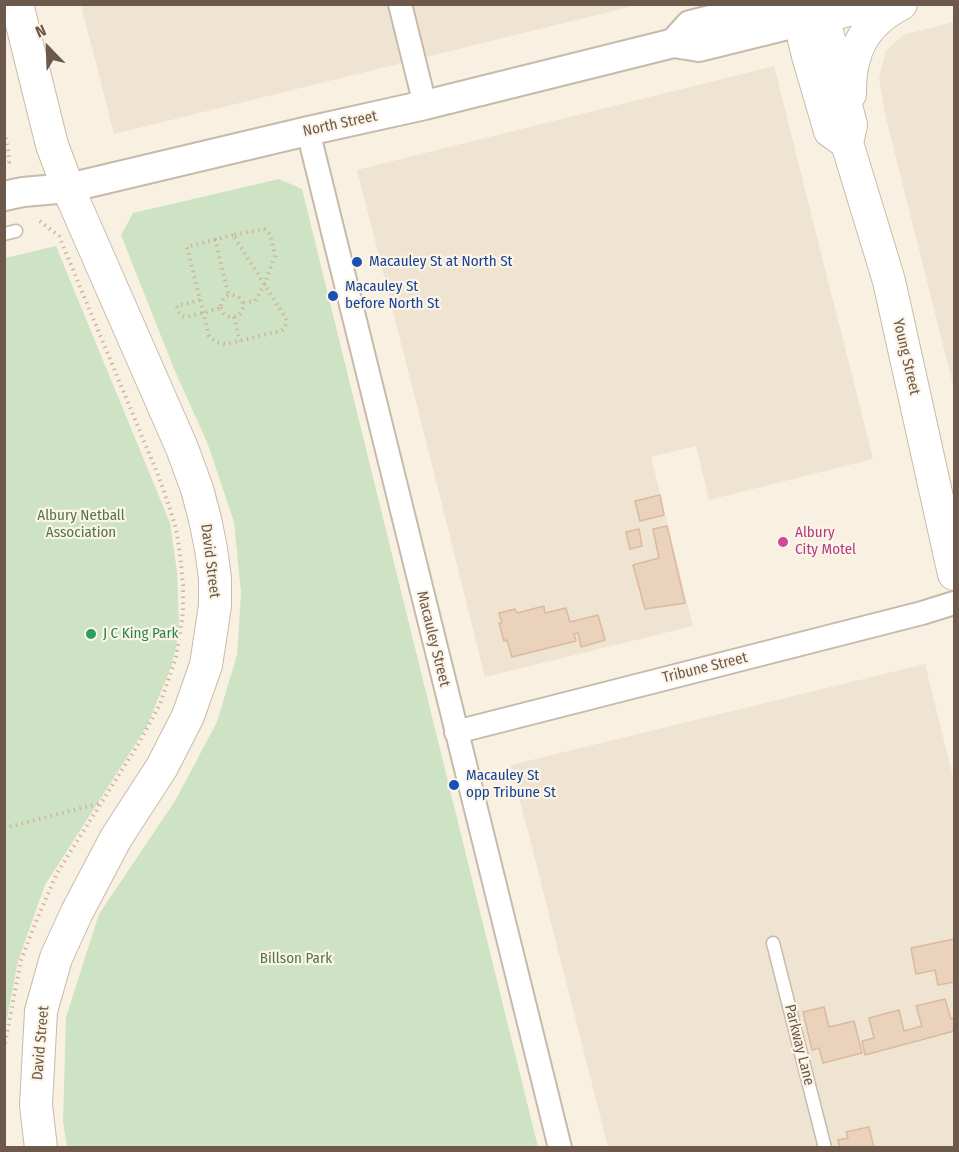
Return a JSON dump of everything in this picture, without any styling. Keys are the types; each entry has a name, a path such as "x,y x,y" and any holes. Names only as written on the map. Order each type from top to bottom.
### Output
{"main road":[{"name":"David Street","path":"17,4 52,144 68,188 182,448 205,519 215,578 215,606 206,665 188,716 162,767 116,837 56,958 41,1011 36,1105 41,1148"},
{"name":"North Street","path":"810,12 871,4"},
{"path":"849,134 850,72 859,43 876,21 902,4"},
{"name":"Young Street","path":"810,12 849,134 889,280 954,574"}],"street":[{"path":"400,4 425,105"},
{"name":"North Street","path":"674,43 690,25 775,4"},
{"name":"North Street","path":"4,196 68,188 425,105 674,43 699,47 810,12"},
{"name":"Macauley Street","path":"308,131 560,1148"},
{"name":"Tribune Street","path":"456,732 954,603"}],"lane":[{"name":"Parkway Lane","path":"773,943 825,1148"}],"path":[{"path":"4,132 9,148 9,162 4,166"},
{"path":"4,1049 21,960 37,919 57,873 160,705 174,667 183,613 183,585 176,529 158,476 59,236 37,219"},
{"path":"233,235 264,285 285,318 287,322 283,330 226,344 220,344 211,339 187,247 215,239 261,228 268,232 275,256 264,285 255,301 242,303"},
{"path":"215,239 229,296"},
{"path":"229,296 238,298 242,303 242,310 234,317 227,316 221,308 222,301 229,296"},
{"path":"200,300 177,306 178,311 182,316 187,316 221,308"},
{"path":"234,317 240,341"},
{"path":"4,828 101,803"}],"shaded area":[{"path":"81,5 637,5 114,134"},
{"path":"954,22 954,389 885,114 879,79 885,52 903,35"},
{"path":"774,66 873,459 709,500 696,446 651,457 693,626 485,677 357,170"},
{"path":"925,664 954,781 954,1147 608,1147 511,765"}],"green space":[{"name":"Billson Park","path":"279,179 302,189 538,1147 67,1147 63,1122 66,1017 99,914 175,801 217,722 237,655 241,593 234,522 207,442 174,369 121,235 133,213"},
{"name":"J C King Park","path":"56,246 170,523 177,571 179,622 171,667 147,726 45,885 18,961 5,1029 5,258"}],"building":[{"path":"660,495 664,515 640,521 635,501"},
{"path":"667,526 685,603 645,609 633,565 659,558 653,529"},
{"path":"639,529 642,546 630,549 626,532"},
{"path":"544,606 545,613 566,608 570,622 598,615 605,640 581,647 578,633 574,634 576,641 512,657 507,640 504,641 499,613 515,609 517,613"},
{"path":"954,939 954,982 938,985 935,970 916,974 911,948"},
{"path":"945,999 951,1019 954,1018 954,1031 865,1055 862,1041 874,1038 869,1018 899,1010 904,1031 922,1026 916,1006"},
{"path":"824,1007 829,1027 854,1021 862,1053 823,1063 819,1048 812,1050 803,1012"},
{"path":"869,1127 874,1148 840,1148 838,1140 848,1138 846,1132"}],"place":[{"name":"Macauley St at North St","path":"357,262"},
{"name":"Macauley St before North St","path":"333,296"},
{"name":"Albury City Motel","path":"783,542"},
{"name":"J C King Park","path":"91,634"},
{"name":"Macauley St opp Tribune St","path":"454,785"}],"park label":[{"name":"Albury Netball Association","path":"81,524"}]}
